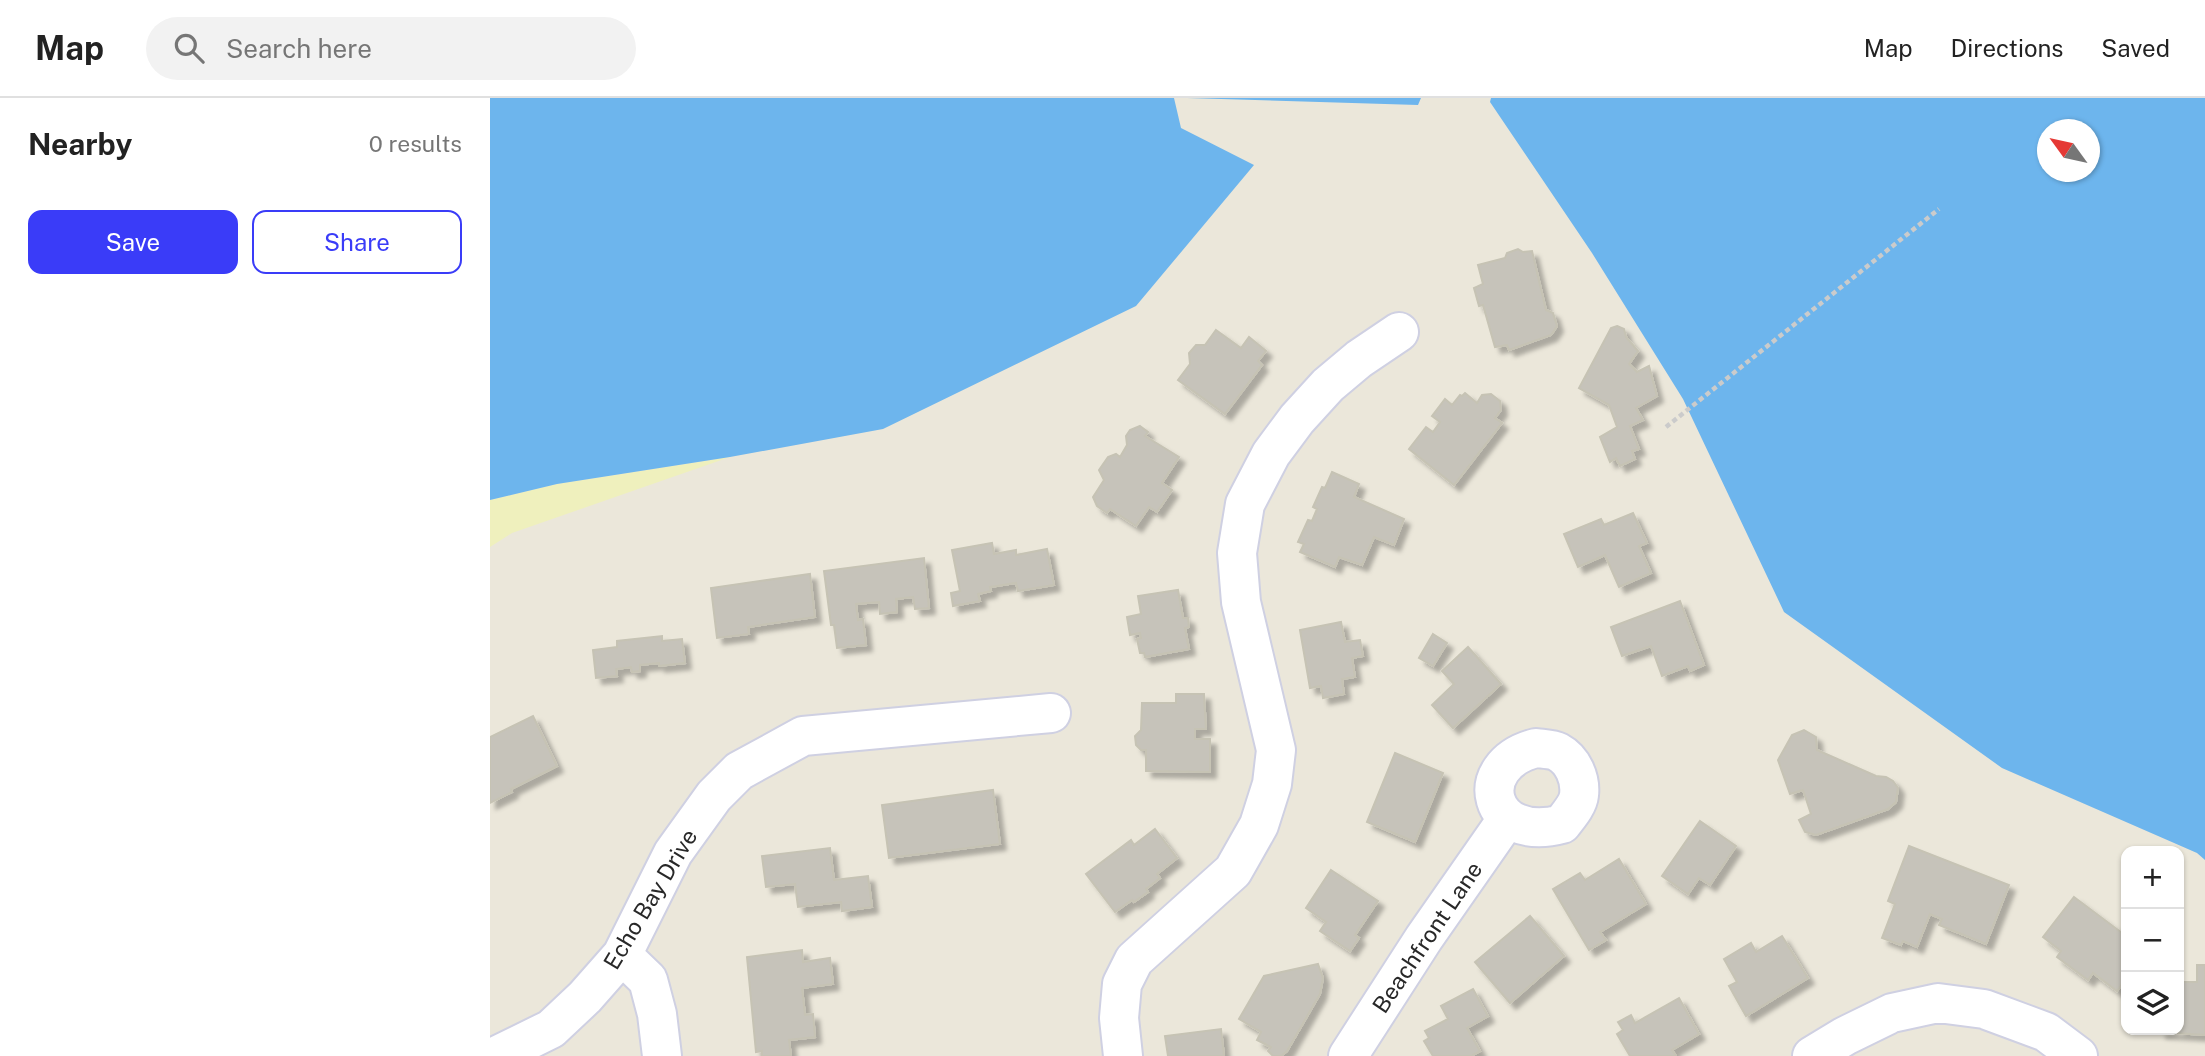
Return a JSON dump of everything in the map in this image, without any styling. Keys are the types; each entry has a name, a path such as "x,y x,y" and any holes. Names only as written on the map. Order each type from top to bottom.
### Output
{"street":[{"path":"1123,1056 1119,1018 1122,984 1134,960 1233,871 1259,825 1272,784 1276,750 1241,602 1237,554 1245,504 1271,454 1297,419 1328,386 1359,359 1399,332"},
{"name":"Echo Bay Drive","path":"496,1056 551,1029 585,997 622,955 673,853 714,796 739,771 803,736 1051,713"},
{"name":"Beachfront Lane","path":"1348,1056 1424,938 1507,819"},
{"path":"622,955 649,980 657,1014 662,1056"},
{"path":"1812,1056 1892,1013 1938,1003 1984,1009 2046,1032 2078,1056"}],"path":[{"path":"1666,427 1939,209"}],"sand":[{"path":"730,457 512,533 490,547 490,500 557,484"}],"water":[{"path":"490,98 1174,98 1181,128 1254,165 1136,306 883,429 730,457 557,484 490,500"},
{"path":"1187,98 1421,98 1418,105"},
{"path":"1491,98 2205,98 2205,860 2184,846 2002,768 1784,612 1683,399 1592,253 1490,102"}],"building":[{"path":"1518,249 1523,252 1532,251 1546,310 1553,313 1557,326 1551,335 1509,350 1507,345 1495,347 1483,305 1479,306 1474,288 1483,284 1478,265 1505,258 1507,253"},
{"path":"1617,326 1624,329 1626,337 1638,351 1629,364 1637,372 1649,366 1657,396 1636,408 1643,420 1630,426 1639,449 1632,451 1635,459 1620,466 1616,458 1610,462 1600,437 1617,427 1609,405 1579,388 1611,328"},
{"path":"1216,330 1241,348 1249,337 1266,351 1258,361 1262,365 1225,414 1178,380 1190,364 1189,353 1196,345 1205,345"},
{"path":"1465,393 1477,403 1482,395 1491,394 1500,401 1501,410 1495,418 1502,423 1454,485 1409,449 1426,427 1433,432 1440,422 1432,416 1445,399 1452,405"},
{"path":"1140,426 1148,432 1145,436 1179,457 1162,483 1172,490 1157,512 1149,507 1136,526 1110,509 1107,513 1097,506 1093,497 1104,480 1099,470 1108,457 1116,454 1120,457 1127,445 1126,436 1130,430"},
{"path":"1332,472 1359,484 1354,497 1404,519 1394,545 1374,537 1362,565 1339,557 1335,567 1300,552 1304,544 1298,542 1308,520 1312,521 1317,509 1313,507"},
{"path":"1633,513 1647,543 1639,546 1651,573 1619,587 1605,555 1578,567 1564,534 1601,519 1604,525"},
{"path":"992,543 994,554 1016,550 1016,555 1047,549 1054,585 1018,591 1016,583 990,587 991,591 978,594 980,601 953,606 951,593 960,591 952,550"},
{"path":"924,558 929,608 915,609 913,597 896,599 897,612 880,614 879,602 856,604 858,620 863,619 866,645 837,648 824,571"},
{"path":"810,574 815,617 748,627 749,634 717,638 711,588"},
{"path":"1178,590 1183,618 1188,618 1189,627 1185,628 1189,649 1145,657 1144,653 1140,653 1137,639 1141,638 1140,633 1130,635 1127,617 1141,614 1138,596"},
{"path":"1680,601 1704,665 1690,671 1688,666 1662,676 1651,646 1622,656 1611,627"},
{"path":"1341,622 1345,642 1360,640 1363,656 1352,658 1355,677 1342,679 1344,694 1323,698 1321,686 1310,688 1300,630"},
{"path":"1433,634 1447,643 1433,666 1419,658"},
{"path":"662,636 662,641 682,639 685,663 640,665 640,671 632,672 631,667 616,669 617,676 596,678 593,650 617,647 617,641"},
{"path":"1468,647 1501,684 1453,728 1432,705 1454,684 1442,671"},
{"path":"1176,694 1204,694 1206,729 1195,729 1195,739 1210,739 1210,772 1146,771 1146,750 1141,750 1136,745 1135,736 1141,730 1142,703 1176,703"},
{"path":"533,716 557,766 511,789 512,792 490,803 490,737"},
{"path":"1804,730 1816,737 1817,750 1893,781 1898,788 1896,802 1888,809 1816,835 1805,832 1799,820 1811,814 1803,790 1790,794 1778,760 1792,735"},
{"path":"1395,753 1443,773 1415,842 1367,822"},
{"path":"993,790 1000,844 889,858 882,805"},
{"path":"1700,821 1736,846 1710,885 1699,878 1688,894 1662,876"},
{"path":"1155,829 1177,858 1157,874 1160,878 1146,889 1148,892 1115,912 1086,874 1131,840 1134,845"},
{"path":"1909,846 2009,885 1986,944 1939,925 1942,919 1930,914 1917,947 1903,941 1901,945 1882,938 1895,904 1888,901"},
{"path":"830,848 834,880 868,876 872,907 842,911 841,902 798,907 795,884 766,887 762,856"},
{"path":"1619,859 1646,904 1600,932 1606,940 1589,950 1553,889 1580,873 1585,880"},
{"path":"1331,870 1378,901 1355,935 1359,938 1350,951 1320,931 1326,922 1306,908"},
{"path":"2074,897 2121,932 2121,986 2117,991 2093,973 2088,980 2057,957 2061,951 2043,937"},
{"path":"1530,916 1564,956 1510,1003 1475,962"},
{"path":"1782,936 1808,978 1746,1016 1729,986 1737,982 1724,959 1751,943 1756,952"},
{"path":"802,950 803,962 830,958 833,984 802,988 805,1015 813,1014 815,1037 789,1040 791,1056 762,1056 762,1051 756,1052 747,957"},
{"path":"1318,964 1323,978 1320,994 1287,1051 1281,1056 1273,1056 1268,1051 1271,1047 1257,1040 1261,1032 1239,1019 1264,976"},
{"path":"2197,965 2205,965 2205,1035 2184,1034 2184,982 2197,982"},
{"path":"1473,989 1488,1016 1467,1028 1480,1051 1471,1056 1433,1056 1424,1041 1429,1038 1425,1031 1448,1019 1441,1006"},
{"path":"1679,998 1699,1034 1672,1050 1676,1056 1630,1056 1617,1034 1623,1030 1618,1022 1631,1015 1635,1023"},
{"path":"1221,1029 1224,1056 1168,1056 1165,1036"}]}
